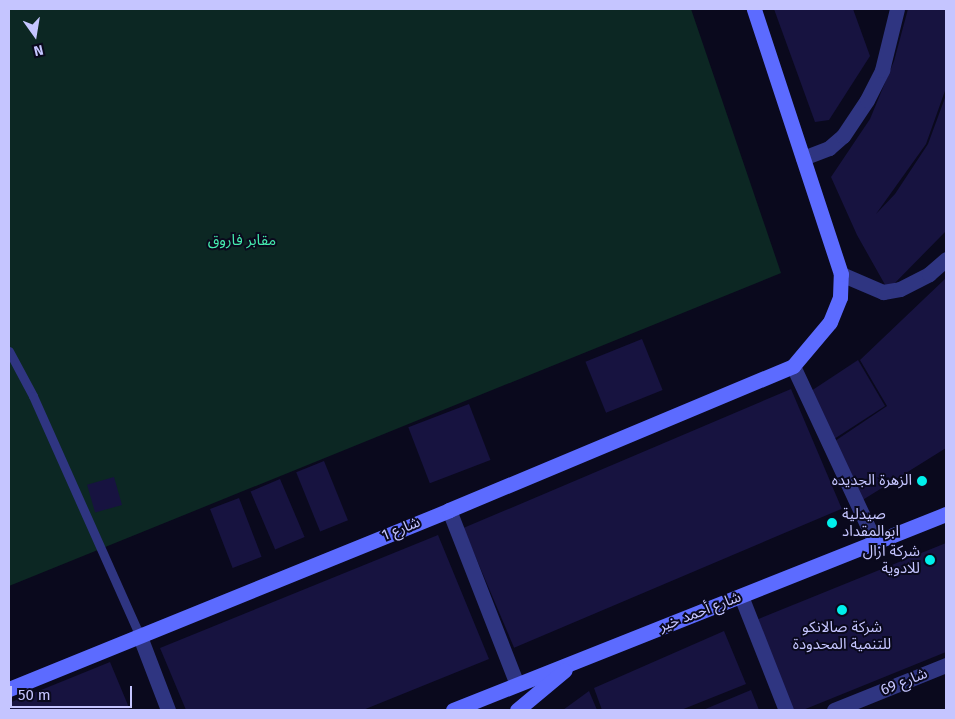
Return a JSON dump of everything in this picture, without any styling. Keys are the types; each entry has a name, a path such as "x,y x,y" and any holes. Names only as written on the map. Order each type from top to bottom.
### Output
{"street":[{"path":"754,9 841,274 840,297 830,322 793,366 876,544"},
{"path":"803,158 829,148 843,136 862,107 882,70 897,9"},
{"path":"841,274 883,292 900,290 928,274 946,259"},
{"name":"شارع 1","path":"9,689 139,634 449,510 793,366"},
{"path":"449,510 517,684"},
{"name":"شارع أحمد خير","path":"453,710 575,660 876,544 946,514"},
{"path":"741,596 786,710"},
{"path":"139,634 168,710"},
{"path":"518,710 575,660"},
{"name":"شارع 69","path":"834,710 946,665"}],"lane":[{"path":"9,352 33,396 139,634"}],"green space":[{"name":"مقابر فاروق","path":"9,9 691,9 781,273 9,586"}],"building":[{"path":"774,9 853,9 870,56 829,120 815,122"},
{"path":"908,9 946,9 946,88 926,144 876,214 895,194 928,144 946,95 946,231 888,290 857,235 831,177 870,119 894,61"},
{"path":"946,278 946,448 861,501 832,443 887,406 860,360"},
{"path":"642,339 663,390 606,413 585,362"},
{"path":"858,360 885,406 831,441 808,393"},
{"path":"791,389 842,509 514,648 463,528"},
{"path":"469,404 491,460 430,483 408,427"},
{"path":"324,461 348,520 320,532 296,472"},
{"path":"114,477 122,505 95,513 87,485"},
{"path":"280,479 305,537 275,549 251,492"},
{"path":"239,498 262,557 233,568 210,509"},
{"path":"438,535 489,659 363,710 186,710 160,648"},
{"path":"946,543 946,652 803,710 793,710 756,620"},
{"path":"724,631 746,684 681,710 602,710 594,688"},
{"path":"110,662 130,710 9,710 9,703"},
{"path":"751,690 759,710 703,710"},
{"path":"589,691 597,710 563,710"}],"place":[{"name":"الزهرة الجديده","path":"922,481"},
{"name":"صيدلية ابوالمقداد","path":"832,523"},
{"name":"شركة ازال للادوية","path":"930,560"},
{"name":"شركة صالانكو للتنمية المحدودة","path":"842,610"}]}
